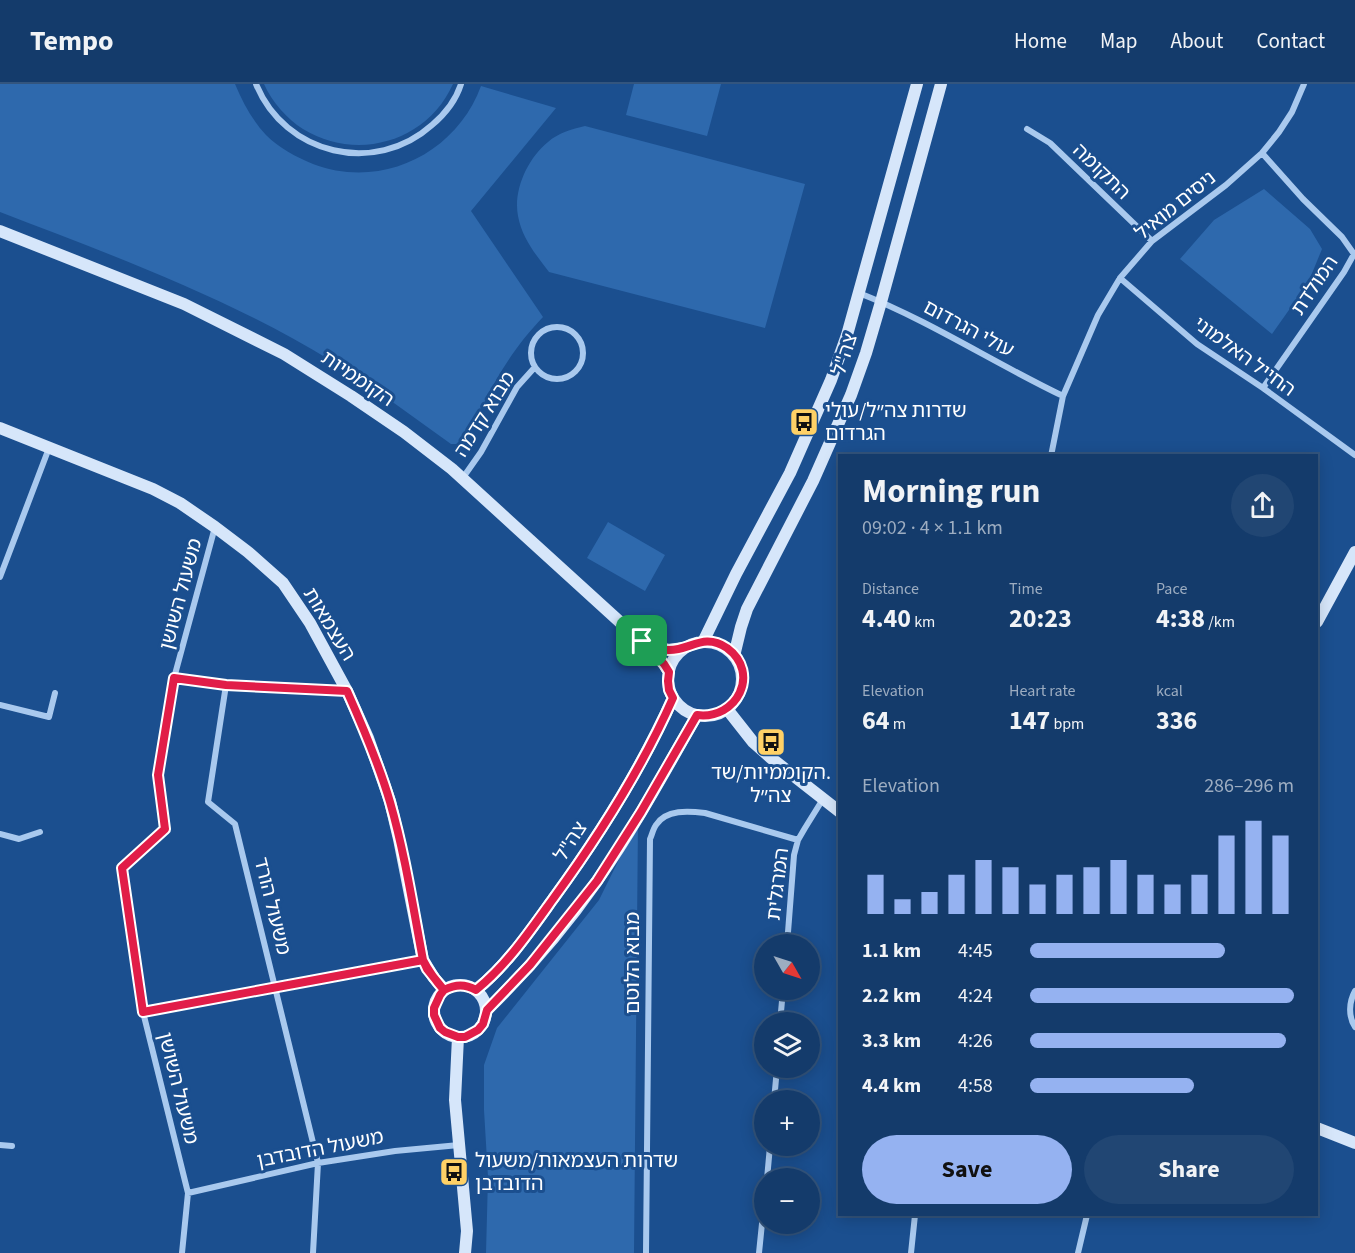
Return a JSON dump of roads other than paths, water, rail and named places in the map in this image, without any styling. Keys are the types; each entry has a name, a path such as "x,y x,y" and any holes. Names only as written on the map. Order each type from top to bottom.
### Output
{"street":[{"path":"256,84 266,104 280,122 309,142 343,153 365,153 394,148 412,140 439,119 449,107 461,84"},
{"name":"צה\"ל","path":"703,642 790,473 831,380 859,293 917,84"},
{"name":"צה\"ל","path":"734,656 747,609 813,481 851,395 881,302 941,84"},
{"name":"ניסים מואיל","path":"1051,454 1063,396 1098,315 1120,278 1152,241 1226,185 1262,153 1292,112 1302,86"},
{"name":"התקומה","path":"1027,129 1050,143 1152,241"},
{"name":"המולדת","path":"1262,153 1302,199 1342,237 1354,253 1344,272 1263,388"},
{"name":"הקוממיות","path":"0,231 183,304 284,354 351,396 404,432 462,479 642,641 669,672"},
{"name":"החייל האלמוני","path":"1120,278 1197,344 1263,388 1355,455"},
{"name":"עולי הגרדום","path":"859,293 911,316 1063,396"},
{"path":"559,326 575,332 581,340 584,357 575,373 558,379 549,378 535,367 532,360 532,345 542,331 549,327 559,326"},
{"name":"מבוא קדמה","path":"462,479 481,452 517,387 535,367"},
{"name":"העצמאות","path":"0,428 153,489 180,503 248,552 283,583 310,623 347,691 368,738 390,801 423,960 427,969 444,990"},
{"path":"0,577 49,448"},
{"name":"משעול השושן","path":"182,1253 188,1193 143,1012 122,868 165,829 158,775 174,678 215,527"},
{"path":"1318,620 1355,552"},
{"name":"הקוממיות","path":"642,641 668,651 685,647"},
{"path":"703,642 728,649 741,669 742,684 737,698 728,709 713,716 687,712 679,706 669,690 669,672 677,654 685,647 703,642"},
{"path":"174,678 226,685 347,691"},
{"name":"משעול הורד","path":"226,685 208,802 235,824 318,1163 313,1253"},
{"path":"0,705 49,717 55,693"},
{"name":"צה\"ל","path":"476,990 502,966 576,867 648,752 673,698"},
{"path":"728,709 753,742 838,810"},
{"path":"487,1010 482,995 476,990 457,985 444,990 436,1001 434,1015 436,1022 445,1032 458,1037 465,1037 478,1030 483,1024 487,1010 530,965 597,881 641,812 697,715"},
{"name":"המרגלית","path":"788,934 794,855 798,840 823,798"},
{"name":"מבוא הלוטם","path":"646,1253 650,839 664,816 689,811 705,813 798,840"},
{"path":"0,834 19,839 40,832"},
{"path":"143,1012 423,960"},
{"path":"1355,990 1350,1010 1351,1021 1355,1027"},
{"path":"458,1037 455,1101 467,1231 465,1253"},
{"path":"1318,1128 1355,1143"},
{"path":"0,1145 12,1146"},
{"name":"משעול הדובדבן","path":"188,1193 318,1163 395,1151 459,1145"},
{"path":"911,1253 915,1216"},
{"path":"1078,1253 1087,1216"},
{"path":"759,1253 761,1234"}],"place":[{"name":"שדרות צה״ל/עולי הגרדום","path":"804,422"},
{"name":"הקוממיות/שד. צה״ל","path":"771,742"},
{"name":"שדרות העצמאות/משעול הדובדבן","path":"454,1172"}]}
